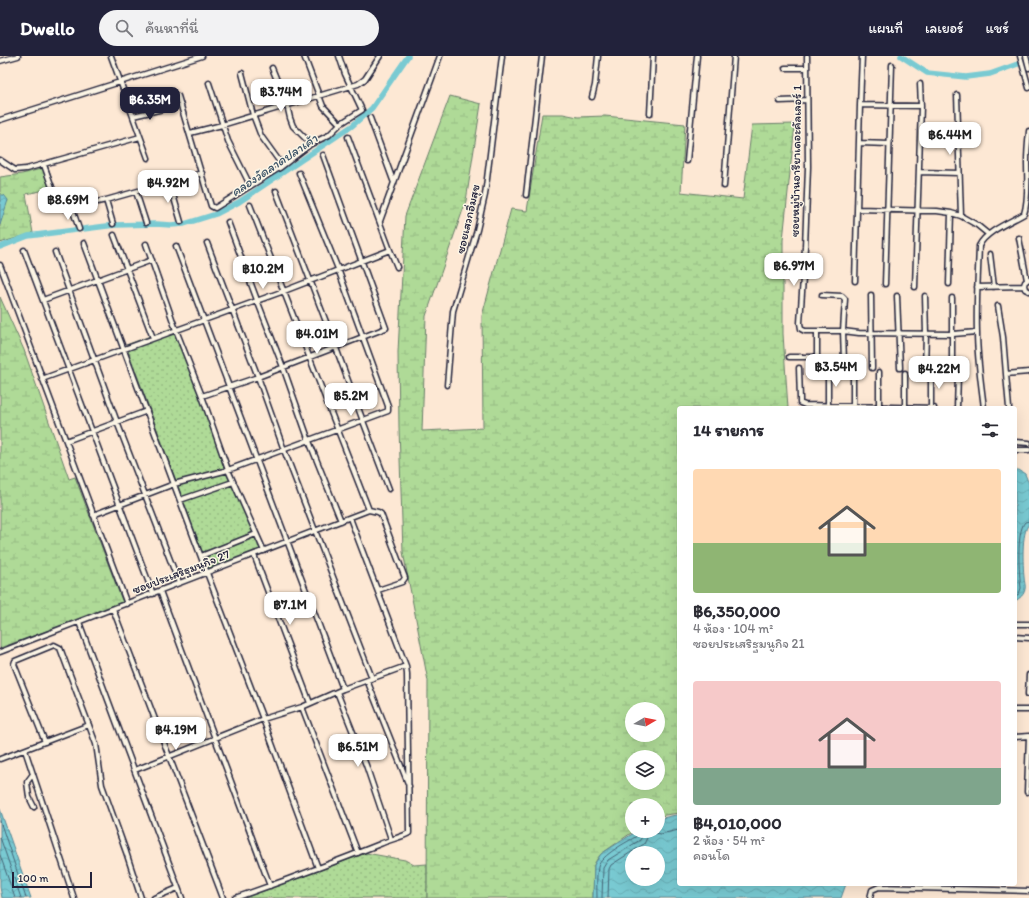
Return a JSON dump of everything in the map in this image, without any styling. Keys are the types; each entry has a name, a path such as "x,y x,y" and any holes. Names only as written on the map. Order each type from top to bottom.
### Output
{"street":[{"path":"0,61 18,56"},
{"path":"111,56 148,158"},
{"path":"0,120 202,56"},
{"path":"304,56 323,106 340,124"},
{"path":"178,96 211,206 213,208 282,165 311,144 329,135 340,124 362,110 345,74 340,56"},
{"path":"190,133 351,87 365,79 380,56"},
{"path":"380,222 440,56"},
{"name":"ซอยเสวกอิ่มสุข","path":"446,385 454,311 485,196 502,56"},
{"path":"526,195 542,56"},
{"path":"592,97 595,85 598,56"},
{"path":"650,114 653,56"},
{"path":"687,161 697,56"},
{"path":"724,186 734,56"},
{"name":"ซอยหมู่บ้านอารียาเดอะคัลเลอร์ 1","path":"806,56 808,175 800,327 803,331 816,332 843,331 899,334 953,334 977,332"},
{"path":"855,280 862,56"},
{"path":"1020,56 1029,89"},
{"path":"1026,56 1029,68"},
{"path":"884,284 892,65"},
{"path":"272,68 287,105 293,126 311,144"},
{"path":"786,68 807,68"},
{"path":"242,73 253,116 261,136 282,165"},
{"path":"1029,82 1029,89"},
{"path":"209,83 232,151 250,185"},
{"path":"915,287 921,106 920,84"},
{"path":"957,95 961,216"},
{"path":"780,101 807,100"},
{"path":"860,105 921,106"},
{"path":"133,116 163,109"},
{"path":"370,118 394,184"},
{"path":"984,406 978,362 977,332 979,246 988,234 1024,214 1026,210 1028,197 1029,130"},
{"path":"0,160 15,170 26,169 140,137"},
{"path":"348,137 397,267"},
{"path":"859,144 889,144"},
{"path":"202,396 258,377 336,348 363,336 386,329 323,155"},
{"path":"44,165 58,204 62,208 72,208 106,200 202,173"},
{"path":"919,172 959,173"},
{"path":"93,515 174,484 228,470 386,413 389,410 338,269 299,173"},
{"path":"169,182 181,222"},
{"path":"276,191 336,348 362,421 390,489"},
{"path":"136,192 146,222"},
{"path":"106,200 113,224"},
{"path":"250,206 370,510 381,514 405,578 402,582 378,590"},
{"path":"72,208 79,229"},
{"path":"858,209 918,210 951,213 961,216 988,234"},
{"path":"949,284 951,213"},
{"path":"228,222 283,367 309,441 341,521"},
{"path":"114,235 153,338"},
{"path":"1019,238 1028,280 1025,282 1024,286"},
{"path":"84,243 318,868"},
{"path":"206,243 372,678"},
{"path":"146,244 232,482 264,551"},
{"path":"176,246 343,689"},
{"path":"24,250 153,594"},
{"path":"42,379 284,291 390,250"},
{"path":"55,252 117,422 180,583"},
{"path":"990,254 994,287"},
{"path":"42,300 152,260"},
{"path":"0,265 127,604"},
{"path":"977,287 1024,286"},
{"path":"1024,286 1026,290 1029,290"},
{"path":"822,295 844,297 844,361"},
{"path":"871,296 872,368"},
{"path":"897,296 900,368"},
{"path":"924,369 926,334 925,296"},
{"path":"952,298 952,373"},
{"path":"998,306 1004,337 1009,406"},
{"path":"816,332 817,367"},
{"path":"789,357 817,357"},
{"path":"799,368 800,403 805,405 830,406 828,370"},
{"path":"853,372 855,406"},
{"path":"879,372 882,406"},
{"path":"932,372 932,406"},
{"path":"1006,374 1029,372"},
{"path":"905,373 908,406"},
{"path":"957,406 958,374"},
{"path":"66,442 146,411"},
{"path":"1017,442 1029,443"},
{"path":"1017,450 1029,450"},
{"path":"180,500 232,482"},
{"name":"ซอยประเสริฐมนูกิจ 27","path":"0,652 370,510"},
{"path":"236,898 409,833 410,789 406,666 350,518"},
{"path":"201,556 256,534"},
{"path":"254,555 310,703"},
{"path":"160,591 270,886"},
{"path":"113,609 223,898"},
{"path":"79,622 182,898"},
{"path":"1017,624 1029,624"},
{"path":"1017,637 1029,638"},
{"path":"45,742 14,664 15,661 52,646 57,646 60,648 89,725 97,750 102,785 141,898"},
{"path":"135,770 263,719 302,707 343,689 406,666"},
{"path":"1028,694 1029,675"},
{"path":"367,680 410,789"},
{"path":"337,692 366,765 392,839"},
{"path":"302,707 358,853"},
{"path":"1017,710 1029,710"},
{"path":"0,759 89,725"},
{"path":"1017,737 1029,736 1027,792"},
{"path":"25,750 74,898"},
{"path":"33,774 27,782 29,797 34,807"},
{"path":"870,898 872,890 879,887 1029,891"},
{"path":"154,898 178,888"}],"green space":[{"path":"450,96 481,104 466,201 426,316 422,431 483,428 482,316 511,209 527,211 542,114 563,114 578,117 605,116 685,124 681,192 743,199 752,125 795,124 783,240 783,334 788,406 677,406 677,813 665,815 665,798 625,798 625,837 601,854 597,859 594,865 593,898 427,898 428,681 403,552 398,352 405,216"},
{"path":"48,167 55,188 26,194 33,233 0,243 0,177 22,174"},
{"path":"0,297 24,350 69,479 75,477 123,603 0,648"},
{"path":"177,326 261,549 209,570 126,345"},
{"path":"366,853 405,860 414,865 427,864 427,898 245,898"}],"water":[{"path":"0,195 4,195 8,200 0,225"},
{"path":"1017,470 1025,474 1029,484 1029,524 1026,528 1023,549 1025,588 1023,595 1017,599"},
{"path":"0,809 31,898 2,898 0,887"},
{"path":"677,815 677,886 845,886 841,898 593,898 594,865 601,854 626,838 665,838 665,817"}],"waterway":[{"name":"คลองวัดลาดปลาเค้า","path":"0,247 28,236 115,225 184,224 216,214 239,202 352,126 372,108 408,56"},
{"name":"คลองวัดลาดปลาเค้า","path":"901,56 927,73 966,77 990,74 1029,60"}]}
